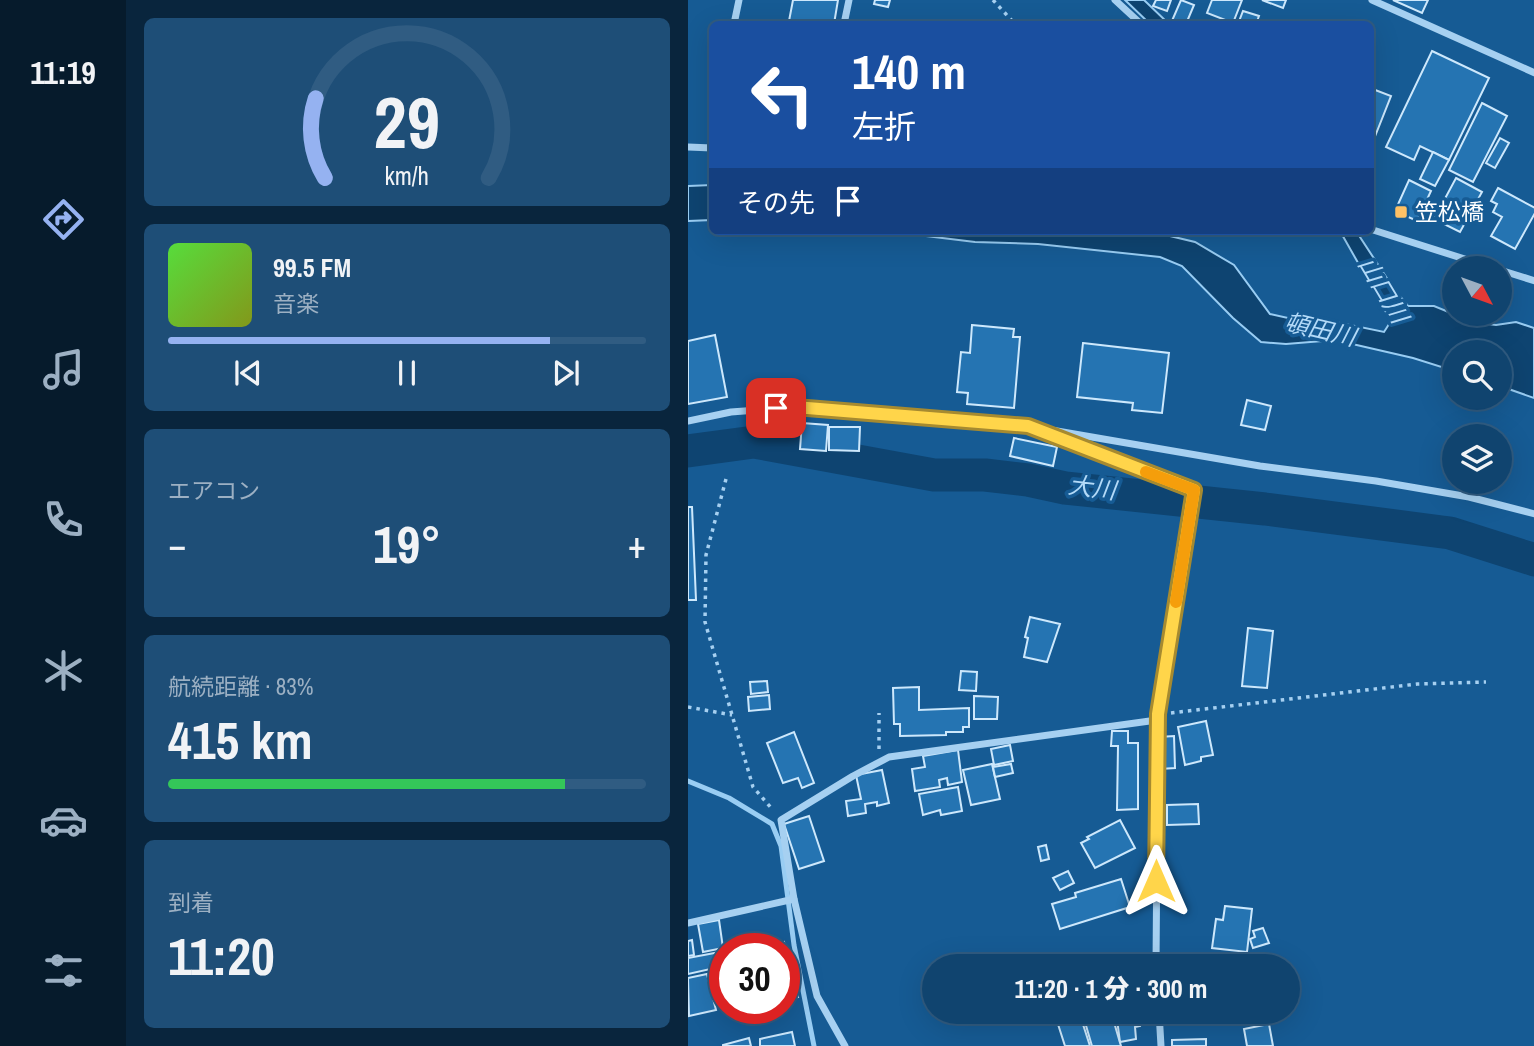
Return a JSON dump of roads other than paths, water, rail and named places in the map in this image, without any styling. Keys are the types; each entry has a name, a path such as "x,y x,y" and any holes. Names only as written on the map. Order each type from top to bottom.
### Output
{"street":[{"path":"735,21 739,0"},
{"path":"845,21 850,0"},
{"path":"1115,0 1138,21"},
{"path":"1376,1 1534,73"},
{"path":"688,147 709,146"},
{"path":"1374,230 1455,256"},
{"path":"1512,274 1534,281"},
{"path":"688,421 731,412 795,407 1028,426 1260,467 1376,481 1469,497 1534,514"},
{"path":"1028,426 1194,490 1158,717 1156,954"},
{"path":"845,1046 817,996 794,899 781,820 889,757 1158,717"},
{"path":"688,923 794,899"},
{"path":"1160,1024 1161,1046"}],"water":[{"path":"1125,0 1144,0 1166,21 1147,21"},
{"path":"709,185 709,220 688,221 688,186"},
{"path":"918,235 1166,235 1195,242 1234,265 1270,314 1328,327 1336,322 1384,332 1391,321 1342,235 1359,235 1408,306 1434,306 1442,309 1442,326 1512,326 1512,323 1516,322 1534,328 1534,398 1512,390 1512,340 1442,340 1442,367 1335,340 1286,344 1261,342 1233,318 1182,266 1160,257 1038,244 975,242"}],"waterway":[{"name":"大川","path":"688,451 754,442 934,475 985,475 1065,488 1265,509 1450,533 1535,560"},
{"path":"688,781 729,798 772,824 781,846 794,945 814,1046"}],"place":[{"name":"笠松橋","path":"1401,212"}],"water label":[{"name":"山口川","path":"1383,290"},
{"name":"頓田川","path":"1320,330"}]}
